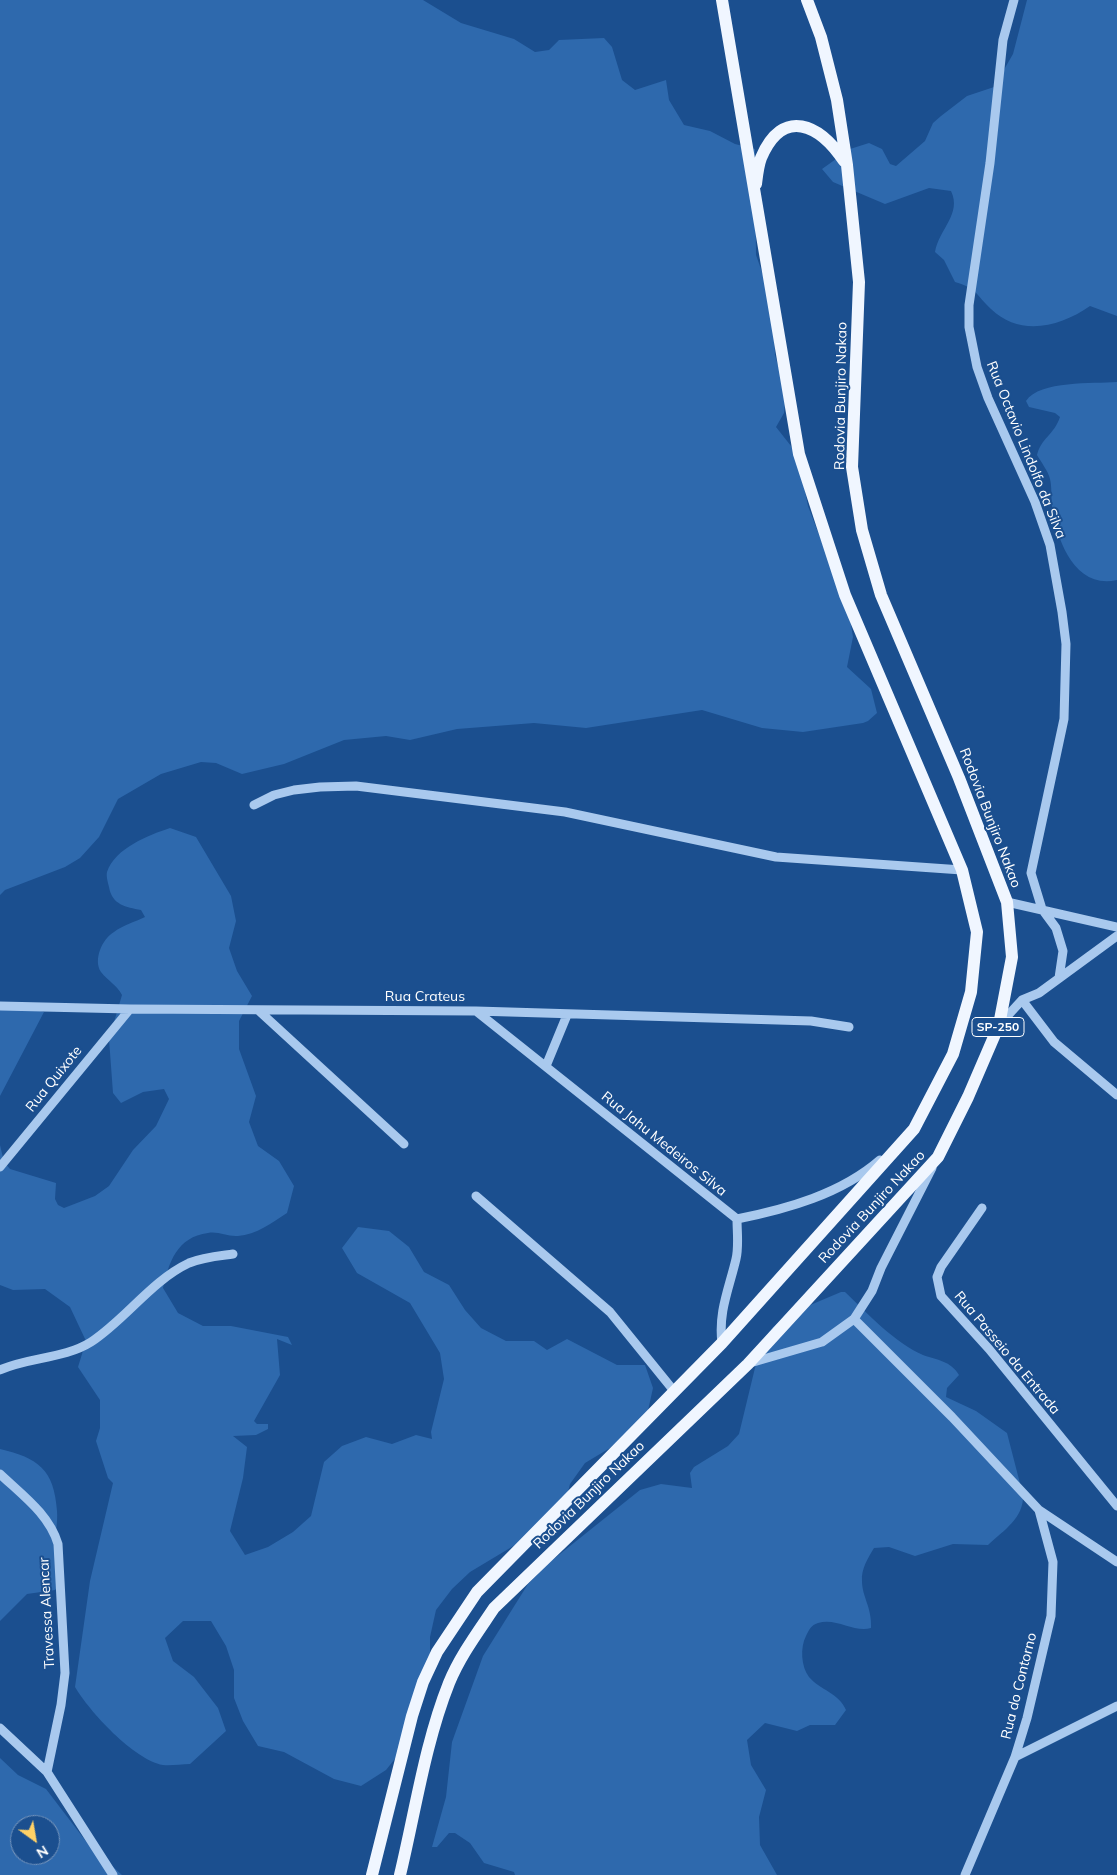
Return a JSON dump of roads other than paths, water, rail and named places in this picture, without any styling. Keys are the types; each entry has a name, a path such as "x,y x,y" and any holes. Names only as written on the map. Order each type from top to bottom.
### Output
{"main road":[{"name":"Rodovia Bunjiro Nakao","path":"372,1875 412,1716 423,1682 437,1652 477,1592 722,1343 914,1129 953,1054 971,992 977,932 962,870 844,595 800,454 722,0"},
{"name":"Rodovia Bunjiro Nakao","path":"400,1875 437,1720 450,1683 475,1637 494,1608 748,1364 938,1157 968,1098 999,1025 1012,956 1007,902 959,778 881,595 862,530 852,467 859,282 847,165 837,100 821,37 807,0"},
{"path":"754,192 761,158 771,141 783,130 798,124 816,130 833,144 847,165"}],"street":[{"name":"Rua Octavio Lindolfo da Silva","path":"1014,0 1003,40 990,163 969,305 969,327 977,367 988,398 1035,502 1050,545 1063,620 1066,644 1064,719 1031,873 1042,909 1056,928 1063,951 1059,978"},
{"path":"254,805 274,795 294,790 320,786 356,786 565,812 776,857 962,870"},
{"path":"1007,902 1117,927"},
{"path":"999,1025 1022,1000 1039,993 1117,936"},
{"path":"1022,1000 1054,1042 1117,1095"},
{"name":"Rua Crateus","path":"0,1006 130,1009 476,1011 810,1021 849,1027"},
{"name":"Rua Quixote","path":"0,1167 130,1009"},
{"path":"258,1010 404,1144"},
{"name":"Rua Jahu Medeiros Silva","path":"476,1011 736,1220"},
{"path":"546,1066 567,1015"},
{"path":"722,1343 719,1325 722,1304 737,1257 736,1220 784,1209 836,1188 868,1170 914,1129"},
{"path":"748,1364 822,1342 854,1318 872,1291 881,1268 938,1157"},
{"path":"476,1196 610,1312 674,1391"},
{"name":"Rua Passeio da Entrada","path":"982,1208 941,1267 937,1277 941,1296 1117,1506"},
{"path":"0,1370 24,1361 77,1349 106,1330 167,1276 190,1263 206,1257 233,1254"},
{"path":"854,1318 952,1417 1039,1510 1117,1562"},
{"name":"Travessa Alencar","path":"0,1474 46,1518 54,1531 58,1544 65,1673 61,1705 47,1772"},
{"name":"Rua do Contorno","path":"1015,1757 1034,1690 1051,1616 1053,1562 1039,1510"},
{"name":"Rua do Contorno","path":"1015,1757 1117,1706"},
{"path":"0,1728 47,1772 113,1875"},
{"path":"966,1875 1015,1757"}]}
